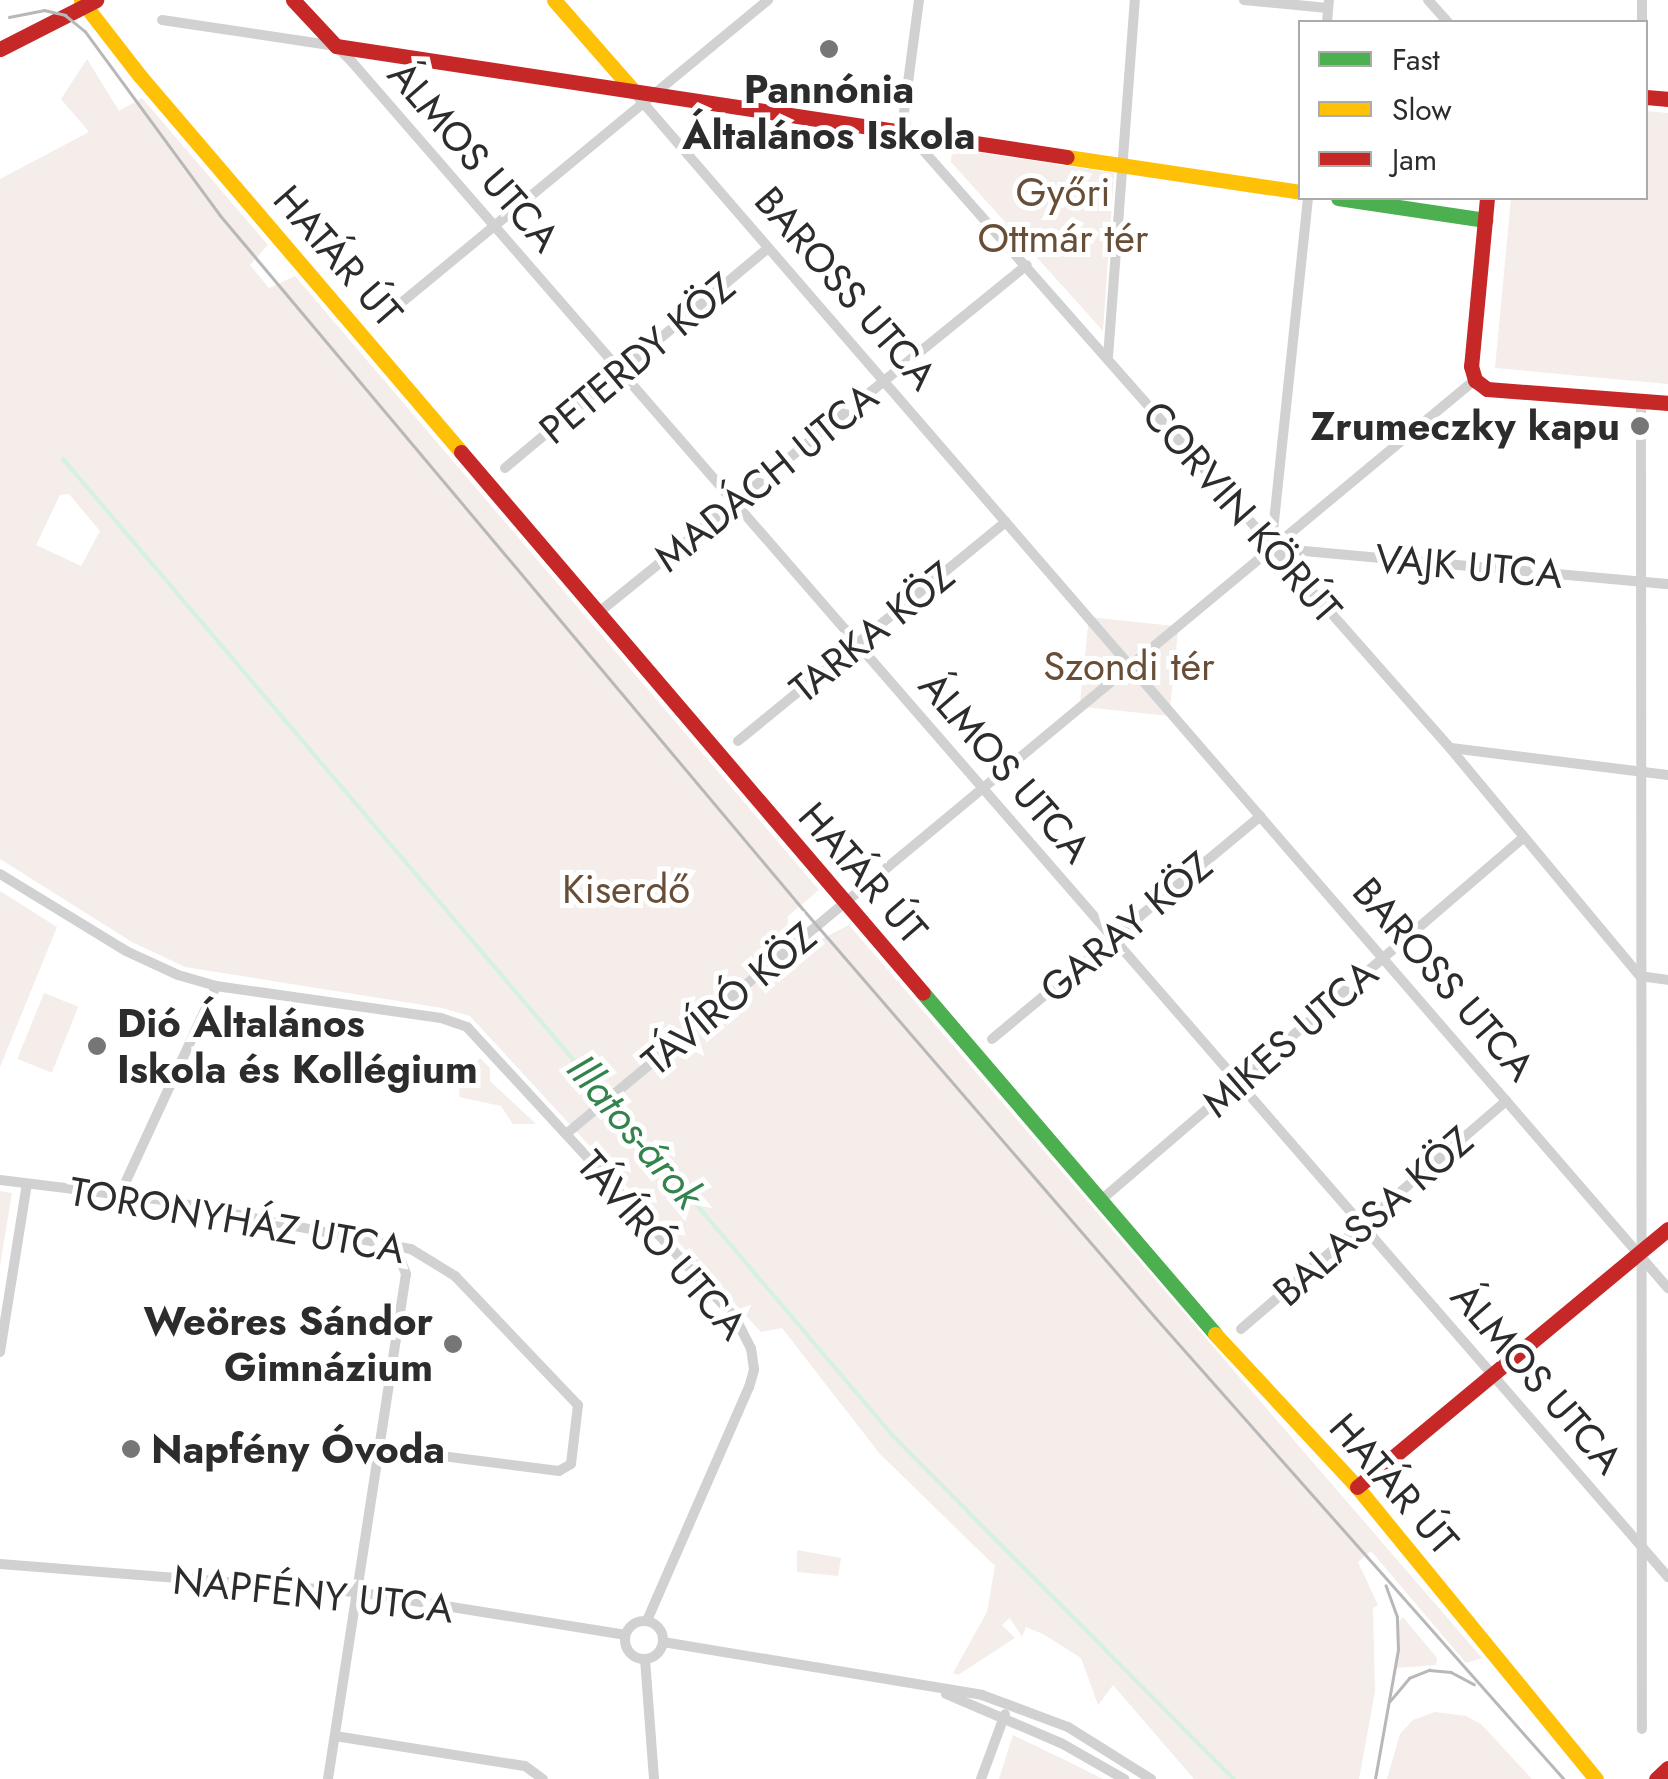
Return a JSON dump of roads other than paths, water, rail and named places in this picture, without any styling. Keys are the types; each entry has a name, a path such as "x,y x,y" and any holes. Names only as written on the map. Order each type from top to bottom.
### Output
{"main road":[{"name":"ÁLMOS UTCA","path":"294,0 336,46"},
{"path":"554,0 631,88"},
{"path":"0,48 87,2"},
{"name":"HATÁR ÚT","path":"87,2 140,76 1223,1343 1357,1487 1596,1779"},
{"path":"336,46 631,88 650,98 907,132 1298,192"},
{"path":"1351,200 1485,220"},
{"path":"1488,200 1472,366 1476,380 1486,389 1668,403"},
{"path":"1357,1487 1668,1229"},
{"path":"1656,1779 1668,1768"}],"street":[{"path":"378,322 768,0"},
{"path":"907,132 904,112 919,0"},
{"path":"1108,357 1135,0"},
{"path":"1244,0 1329,4"},
{"path":"1428,0 1446,20"},
{"path":"162,20 336,46"},
{"name":"ÁLMOS UTCA","path":"336,46 1668,1577"},
{"name":"BAROSS UTCA","path":"650,98 768,248 1668,1288"},
{"name":"CORVIN KÖRÚT","path":"907,132 1450,748 1640,976"},
{"path":"1271,548 1308,200"},
{"name":"PETERDY KÖZ","path":"504,468 768,248"},
{"name":"MADÁCH UTCA","path":"598,613 1027,265"},
{"path":"1131,666 1476,380"},
{"path":"1641,400 1641,419"},
{"path":"1641,433 1642,1729"},
{"name":"TARKA KÖZ","path":"738,741 1006,522"},
{"name":"VAJK UTCA","path":"1271,548 1668,584"},
{"name":"TÁVÍRÓ KÖZ","path":"566,1134 1131,666"},
{"path":"1450,748 1668,775"},
{"name":"GARAY KÖZ","path":"992,1039 1261,816"},
{"name":"MIKES UTCA","path":"1101,1200 1524,837"},
{"name":"TÁVÍRÓ UTCA","path":"0,874 140,958 216,986 455,1022 479,1037 736,1319 751,1348 754,1370 746,1398 647,1621"},
{"path":"1640,976 1668,980"},
{"path":"120,1194 216,986"},
{"name":"BALASSA KÖZ","path":"1240,1329 1506,1102"},
{"name":"TORONYHÁZ UTCA","path":"0,1180 120,1194 394,1245 430,1258 455,1276 569,1391 578,1416 570,1464 558,1471 380,1448"},
{"path":"0,1352 27,1184"},
{"path":"328,1779 406,1274 394,1245"},
{"name":"NAPFÉNY UTCA","path":"0,1564 358,1592 625,1636"},
{"path":"647,1621 658,1628 663,1642 655,1655 645,1659 629,1652 625,1636 633,1624 647,1621"},
{"path":"663,1642 825,1666 1010,1703 1068,1727 1151,1779"},
{"path":"645,1659 654,1779"},
{"path":"931,1688 1061,1743 1124,1779"},
{"path":"981,1779 1010,1703"},
{"path":"335,1736 525,1766 544,1779"}],"waterway":[{"name":"Illatos-árok","path":"63,459 894,1437 1234,1779"}],"tram line":[{"path":"9,17 44,10 65,15 85,31 220,215 797,902 1156,1318 1564,1779"},
{"path":"1375,1779 1398,1650 1397,1617 1386,1586"},
{"path":"1390,1701 1409,1678 1429,1670 1451,1672 1474,1684"}],"place":[{"name":"Pannónia Általános Iskola","path":"829,49"},
{"name":"Zrumeczky kapu","path":"1640,426"},
{"name":"Dió Általános Iskola és Kollégium","path":"97,1046"},
{"name":"Weöres Sándor Gimnázium","path":"453,1344"},
{"name":"Napfény Óvoda","path":"131,1449"}],"park label":[{"name":"Győri Ottmár tér","path":"1063,215"},
{"name":"Szondi tér","path":"1129,666"},
{"name":"Kiserdő","path":"626,889"}]}
